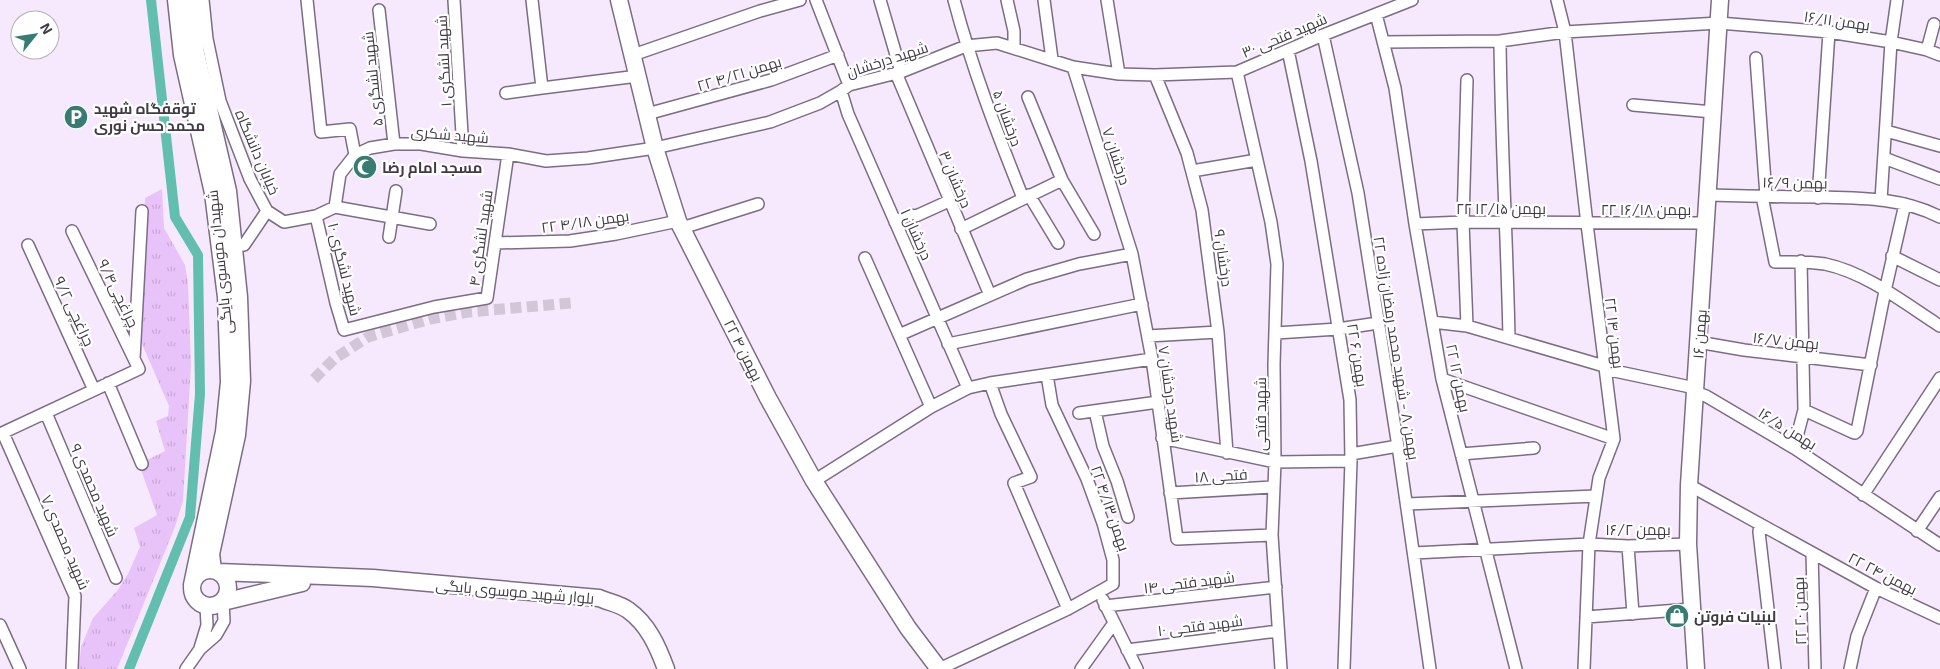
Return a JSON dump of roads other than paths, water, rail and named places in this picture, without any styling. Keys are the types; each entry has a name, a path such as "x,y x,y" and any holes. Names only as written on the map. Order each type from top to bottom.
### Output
{"street":[{"name":"شهیدان موسوی بایگی","path":"176,0 182,55 213,193 226,297 228,382 224,432 192,585"},
{"name":"شهیدان موسوی بایگی","path":"190,0 196,53 228,191 239,297 242,381 237,434 212,554 216,571"},
{"name":"خیابان دانشگاه","path":"202,0 207,39 220,102 250,179 267,211 284,222 316,216 335,207"},
{"path":"307,0 321,132 350,129 355,155 340,174 335,207 430,224"},
{"name":"شهید لشگری ۱","path":"454,0 463,151"},
{"path":"532,0 542,88"},
{"name":"۲۲ بهمن ۴","path":"619,0 655,148 680,224 768,398 814,481 908,628 939,669"},
{"path":"633,55 758,5 800,0"},
{"name":"درخشان ۱","path":"816,0 838,54 848,114 968,388"},
{"name":"درخشان ۳","path":"880,0 898,73 949,201 990,295"},
{"name":"درخشان ۵","path":"954,0 966,46 1026,197 1058,243"},
{"path":"1007,0 1014,31 1014,47"},
{"path":"1044,0 1052,59"},
{"path":"1107,0 1119,74"},
{"name":"شهید فتحی ۳۰","path":"1119,74 1155,75 1237,72 1412,0"},
{"name":"۲۲ بهمن ۱۴","path":"1557,0 1565,32 1614,439 1599,478 1589,544 1584,669"},
{"name":"بهمن ۱۶","path":"1696,669 1688,544 1688,485 1720,0"},
{"path":"1881,200 1891,42 1897,0"},
{"name":"شهید لشگری ۵","path":"379,10 394,144"},
{"path":"1376,14 1383,42"},
{"name":"بهمن ۱۶/۱۱","path":"1383,42 1500,41 1565,32 1719,23 1829,32 1891,42 1928,50 1940,55"},
{"path":"1928,50 1934,24"},
{"path":"1818,198 1829,32"},
{"name":"۲۲ بهمن ۸ - شهید محمد رمضان زاده","path":"1323,35 1358,193 1407,504 1430,669"},
{"path":"1500,41 1501,140 1506,223 1509,338"},
{"name":"۲۲ بهمن ۱۲","path":"1383,42 1395,88 1442,379 1516,669"},
{"name":"شهید درخشان","path":"508,154 546,161 588,158 655,148 770,122 820,103 845,88 898,73 966,46 997,43 1073,67 1119,74"},
{"name":"۲۲ بهمن ۶","path":"1288,50 1311,161 1350,400 1351,458 1344,669"},
{"name":"۲۲ بهمن ۴/۲۱","path":"647,114 771,80 838,54"},
{"path":"1756,58 1764,196 1775,262 1801,261 1825,264 1853,273 1940,326"},
{"name":"درخشان ۷","path":"1073,67 1132,254"},
{"name":"شهید فتحی","path":"1237,72 1271,222 1277,264 1275,462 1272,535 1281,669"},
{"name":"درخشان ۹","path":"1155,75 1187,154 1202,210 1218,332 1227,453"},
{"path":"506,93 638,76"},
{"path":"1467,80 1463,222 1467,326"},
{"path":"1028,97 1062,180 1094,234"},
{"path":"1633,105 1713,112"},
{"path":"1886,131 1940,146"},
{"name":"شهید شکری","path":"355,155 370,148 394,144 421,144 463,151 508,154"},
{"name":"شهید لشگری ۴","path":"487,298 508,154"},
{"path":"1884,158 1940,179"},
{"path":"1192,171 1257,160"},
{"path":"961,229 1062,180"},
{"path":"389,237 396,191"},
{"name":"بهمن ۱۶/۹","path":"1708,195 1881,200 1924,209 1940,217"},
{"path":"895,222 909,215 916,216 949,201"},
{"name":"۲۲ بهمن ۴/۱۸","path":"495,243 570,241 680,224 758,204"},
{"path":"1804,410 1855,433 1871,365 1892,256 1905,204"},
{"path":"1,434 108,383 136,365 142,211"},
{"path":"234,246 244,245 267,211"},
{"name":"شهید لشگری ۱۰","path":"316,216 344,330 434,307 487,298"},
{"name":"۲۲ بهمن ۱۲/۱۵","path":"1416,224 1463,222 1587,224"},
{"name":"۲۲ بهمن ۱۶/۱۸","path":"1587,224 1706,223"},
{"name":"۹/۴چراغچی","path":"72,230 136,365"},
{"name":"۹/۲ چراغچی","path":"28,245 94,390"},
{"path":"899,335 1027,280 1079,264 1132,254"},
{"name":"شهید درخشان ۷","path":"1132,254 1152,359 1177,539 1272,535"},
{"path":"1892,256 1940,280"},
{"path":"865,258 931,407"},
{"path":"1794,448 1804,410 1801,261"},
{"path":"948,344 1142,304"},
{"name":"بهمن ۱۶/۵","path":"1432,322 1467,326 1605,368 1695,390 1794,448 1940,545"},
{"path":"1276,333 1338,329 1378,323"},
{"path":"1148,336 1218,332"},
{"name":"بهمن ۱۶/۷","path":"1698,342 1744,350 1871,365"},
{"path":"814,481 931,407 968,388 990,382 1152,359"},
{"name":"۲۲ بهمن ۴/۱۳","path":"939,669 1068,609 1113,584 1113,560 1103,523 1087,479 1052,404 1047,375"},
{"path":"1863,495 1940,378"},
{"path":"1442,379 1614,439"},
{"path":"990,382 1001,414 1031,477 1014,483 1068,609"},
{"path":"108,383 142,464"},
{"path":"1079,413 1158,402"},
{"path":"1095,411 1103,446 1117,481 1128,517"},
{"name":"شهید محمدی ۹","path":"46,413 116,578"},
{"name":"شهید محمدی ۷","path":"1,434 75,596 72,669"},
{"path":"1162,438 1275,462 1351,458 1398,446"},
{"path":"1461,454 1534,448"},
{"name":"۲۲ بهمن ۲۴","path":"1688,485 1876,588 1940,618"},
{"name":"فتحی ۱۸","path":"1170,493 1274,487"},
{"path":"1407,504 1596,496"},
{"path":"1917,530 1940,497"},
{"path":"1760,524 1759,532 1775,669"},
{"name":"بهمن ۱۶/۲","path":"1414,553 1485,548 1543,548 1589,544 1628,546 1688,544"},
{"path":"1628,546 1633,614"},
{"name":"۲۲ بهمن ۲۰","path":"1812,553 1816,669"},
{"path":"208,570 216,571 224,576 228,592 222,602 212,607 206,606 196,601 192,585 197,574 208,570"},
{"name":"بلوار شهید موسوی بایگی","path":"216,571 329,578 373,578 599,598 628,609 641,621 656,643 666,669"},
{"name":"بلوار شهید موسوی بایگی","path":"222,602 279,587 329,578"},
{"name":"شهید فتحی ۱۴","path":"1106,606 1276,587"},
{"path":"1850,669 1857,636 1876,588"},
{"path":"1099,592 1134,668"},
{"path":"186,669 200,649 216,635 224,621 222,602"},
{"path":"200,649 207,625 206,606"},
{"path":"1586,618 1692,609"},
{"path":"1081,669 1114,623"},
{"path":"0,624 20,669"},
{"name":"شهید فتحی ۱۰","path":"1126,650 1278,631"}],"waterway":[{"path":"129,669 190,517 200,394 198,255 175,217 151,0"}],"tunnel":[{"path":"314,379 334,359 368,337 430,319 468,312 571,303"}],"place":[{"name":"توقفگاه شهید محمد حسن نوری","path":"76,117"},
{"name":"مسجد امام رضا","path":"365,167"},
{"name":"لبنیات فروتن","path":"1677,616"}]}
